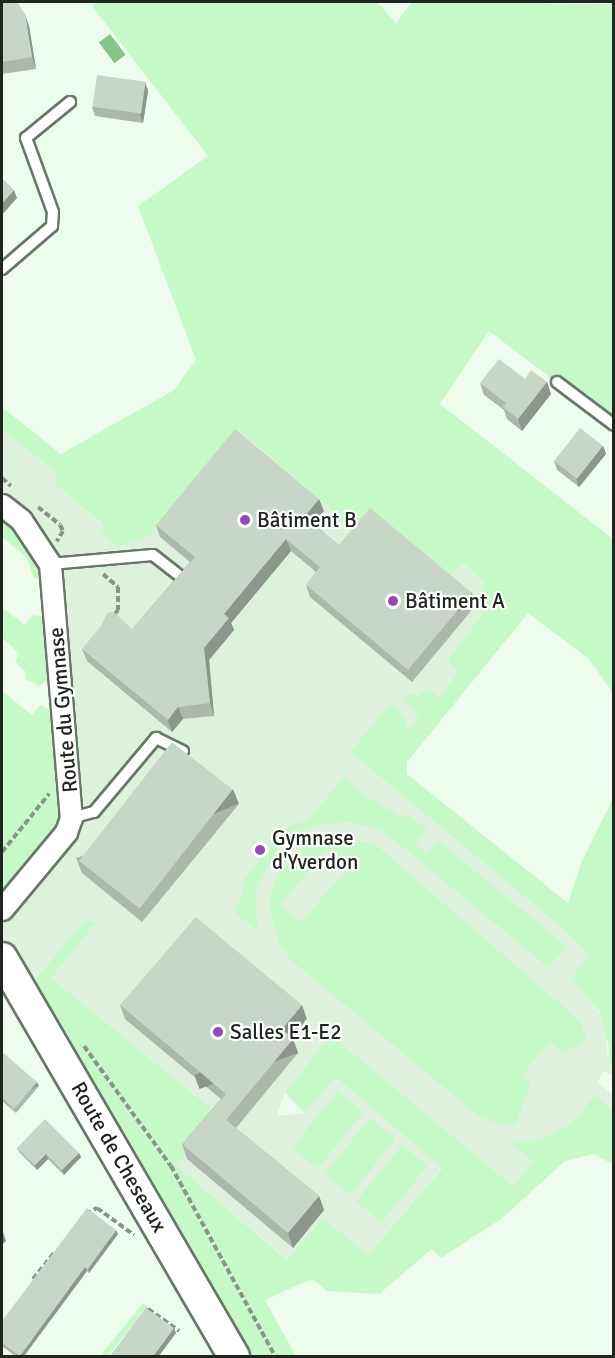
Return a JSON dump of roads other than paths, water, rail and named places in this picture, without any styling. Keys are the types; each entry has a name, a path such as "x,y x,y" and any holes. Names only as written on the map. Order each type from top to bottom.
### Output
{"street":[{"name":"Route du Gymnase","path":"2,505 21,520 50,564 71,818 66,832 2,909"},
{"name":"Route de Cheseaux","path":"2,958 234,1356"}],"lane":[{"path":"2,269 51,226 53,212 26,138 70,102"},
{"path":"557,382 614,425"},
{"path":"50,564 153,555 180,576"},
{"path":"71,818 94,812 156,738 187,753"}],"place":[{"name":"Bâtiment B","path":"245,520"},
{"name":"Bâtiment A","path":"393,601"},
{"name":"Gymnase d'Yverdon","path":"260,850"},
{"name":"Salles E1-E2","path":"218,1032"}]}
